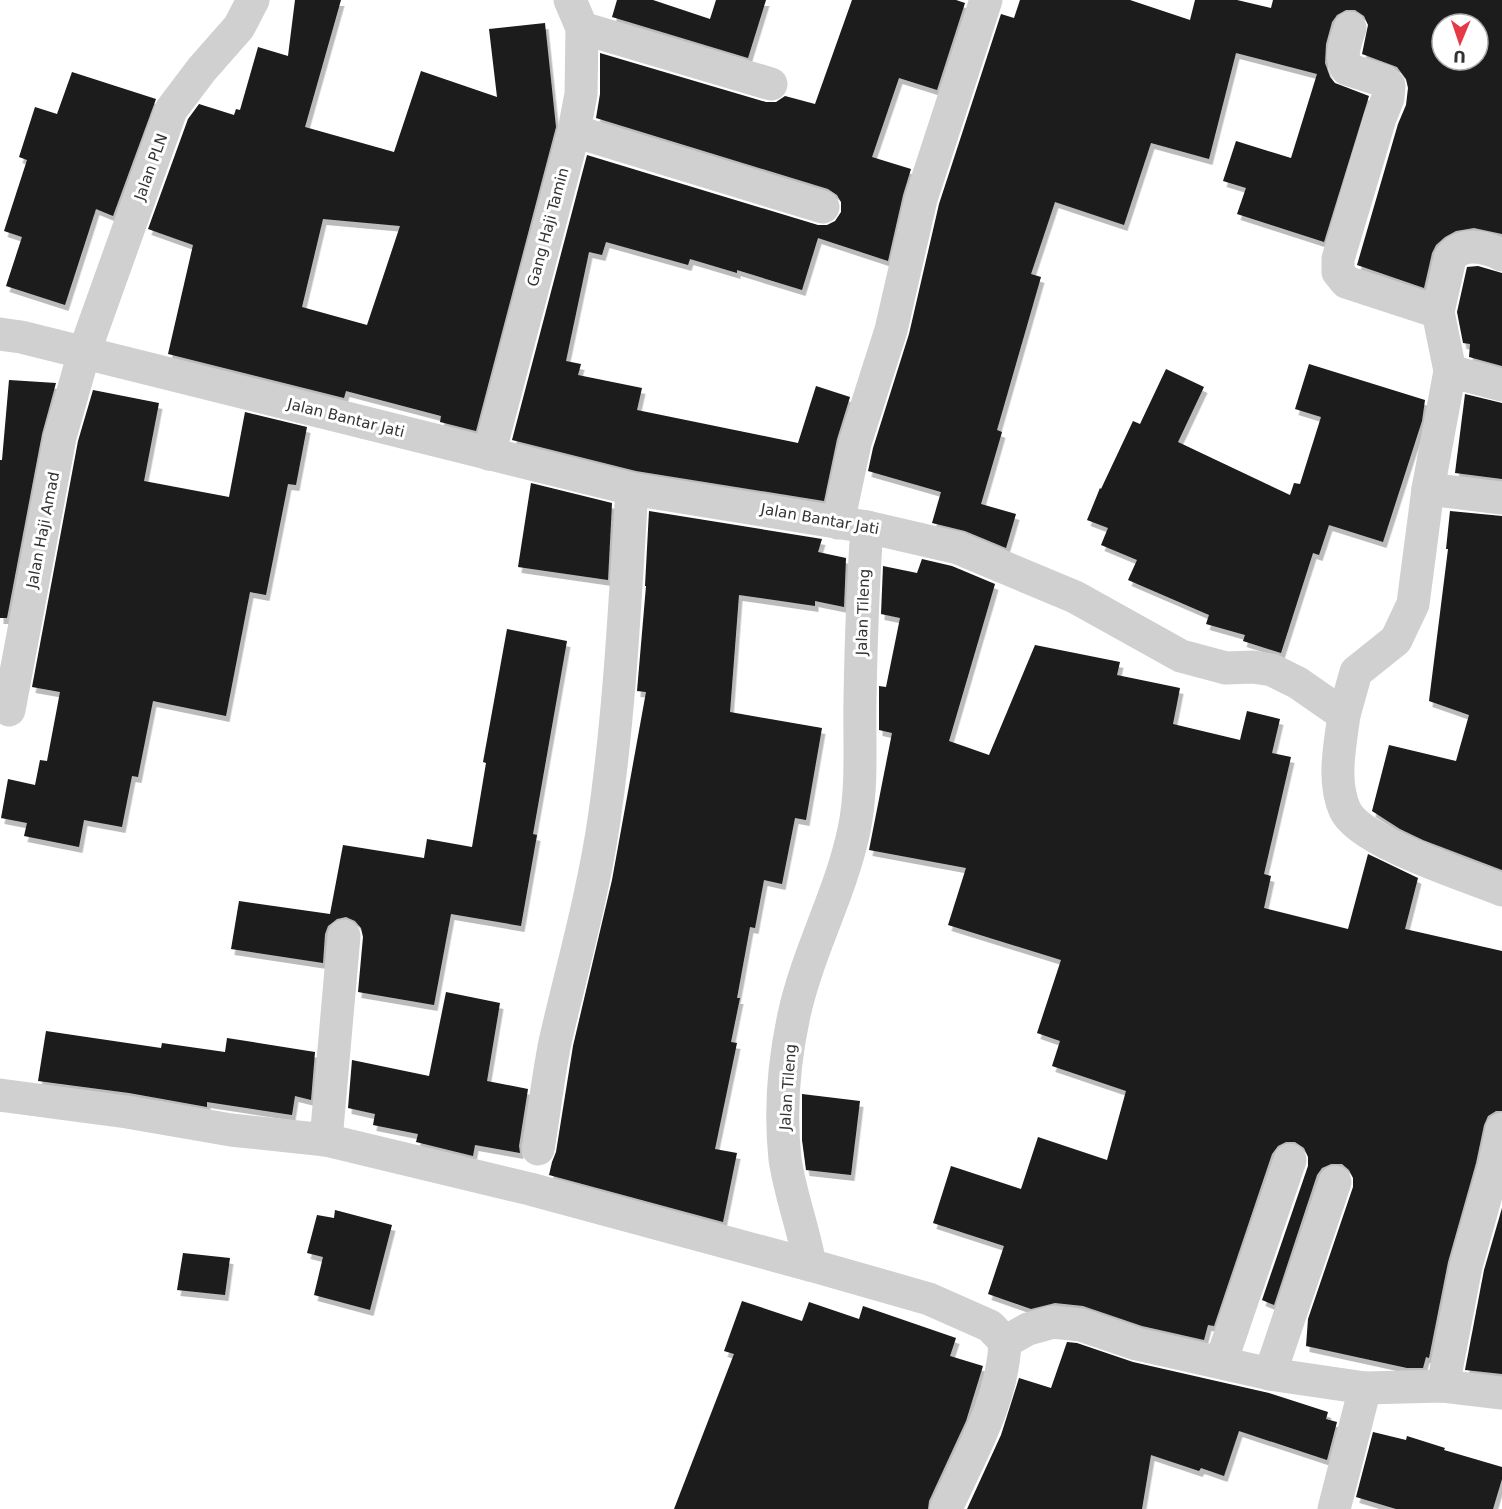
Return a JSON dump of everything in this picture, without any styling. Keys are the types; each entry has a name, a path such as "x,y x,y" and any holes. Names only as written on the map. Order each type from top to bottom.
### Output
{"street":[{"name":"Jalan PLN","path":"84,353 171,110 202,69 239,27 253,0"},
{"name":"Jalan Tileng","path":"810,1265 786,1160 783,1118 786,1071 794,1014 810,958 838,885 854,830 860,789 861,633 853,525 855,443 891,330 921,199 986,0"},
{"path":"576,14 771,84"},
{"name":"Gang Haji Tamin","path":"489,454 574,131 581,94 576,14"},
{"path":"1350,28 1343,56 1347,69 1384,81 1389,86 1388,98 1338,260 1338,272 1346,282 1438,312"},
{"path":"574,131 822,207"},
{"path":"1502,255 1475,247 1466,248 1454,252 1448,266 1438,312 1450,371 1428,489 1413,604 1396,640 1356,672 1344,715 1338,781 1345,812 1358,825 1381,841 1502,890"},
{"name":"Jalan Bantar Jati","path":"0,334 21,337 632,489 760,508 958,548 1075,597 1181,656 1226,668 1252,667 1272,670 1298,683 1344,715"},
{"name":"Jalan Haji Amad","path":"9,710 60,437 84,353"},
{"path":"1450,371 1502,385"},
{"path":"538,1149 555,1044 590,896 604,820 623,633 632,489"},
{"path":"1428,489 1502,498"},
{"path":"326,1140 344,936"},
{"path":"0,1095 127,1112 231,1130 326,1140 530,1189 929,1299 990,1326 1005,1342 1001,1377 988,1414 946,1509"},
{"path":"1443,1386 1466,1266 1494,1167 1502,1129"},
{"path":"1221,1362 1290,1160"},
{"path":"1270,1374 1335,1182"},
{"path":"1005,1342 1028,1329 1053,1322 1081,1325 1137,1344 1270,1374 1365,1388 1443,1386 1502,1393"},
{"path":"1334,1509 1365,1388"}],"building":[{"path":"295,0 341,0 305,127 394,152 421,71 497,97 489,29 545,23 556,127 476,431 440,422 441,416 346,391 344,398 168,354 193,245 148,229 188,119 199,104 234,115 236,109 240,110 258,47 288,56","holes":["323,219 400,226 367,325 302,307"]},
{"path":"617,0 653,0 710,19 716,0 766,0 748,58 612,17"},
{"path":"852,0 956,0 965,3 937,90 899,78 872,157 911,169 888,261 818,238 802,290 737,270 737,273 690,259 688,265 606,242 602,255 589,252 566,361 581,364 578,375 642,388 637,410 798,443 816,386 850,397 837,439 824,501 636,471 512,440 587,155 818,225 827,225 835,221 841,212 841,202 837,195 828,189 596,118 600,94 600,53 766,102 776,102 785,96 815,104"},
{"path":"1020,0 1130,0 1190,20 1195,0 1237,0 1271,8 1273,0 1502,0 1502,234 1474,228 1456,231 1445,237 1436,245 1432,253 1424,288 1357,265 1398,124 1406,105 1408,88 1406,79 1397,67 1362,54 1368,25 1364,16 1355,10 1346,10 1337,15 1332,22 1326,44 1325,63 1335,83 1369,96 1324,242 1237,214 1246,188 1223,181 1236,141 1291,158 1317,74 1236,53 1209,159 1151,143 1124,225 1055,202 1031,274 1041,277 997,430 1002,432 981,504 1016,514 1006,548 965,531 932,523 941,492 868,471 873,448 909,334 939,204 1001,14 1014,18"},
{"path":"72,72 156,99 113,216 96,209 65,305 6,286 22,237 4,231 27,160 19,157 35,107 57,114"},
{"path":"1478,266 1502,273 1502,366 1469,357 1470,344 1463,343 1457,312 1467,267"},
{"path":"1309,364 1425,400 1422,421 1383,542 1329,525 1319,555 1313,553 1281,653 1243,641 1245,635 1206,624 1209,615 1128,580 1137,560 1101,545 1108,528 1087,520 1133,421 1140,424 1166,369 1204,387 1178,442 1290,495 1294,483 1300,484 1321,417 1295,409"},
{"path":"9,380 56,383 42,434 7,618 0,618 0,460 2,460"},
{"path":"93,390 159,403 144,481 229,497 245,412 307,427 296,485 288,484 266,595 250,592 226,716 153,701 138,777 132,776 122,827 84,820 79,847 24,836 27,823 1,818 8,779 35,785 40,760 47,761 60,692 32,687 78,441"},
{"path":"1465,394 1502,403 1502,479 1455,473"},
{"path":"531,483 612,503 608,580 518,567"},
{"path":"649,511 822,539 818,552 846,558 844,607 815,601 815,606 739,595 730,712 822,728 806,820 795,818 782,884 764,880 755,928 750,927 731,1042 737,1043 715,1149 737,1153 723,1222 549,1175 556,1152 573,1046 612,880 646,692 637,691 646,586"},
{"path":"1450,511 1502,516 1502,870 1423,840 1400,829 1372,811 1389,745 1456,761 1469,715 1429,701 1448,549 1446,549"},
{"path":"922,559 952,566 995,584 949,741 989,755 1035,645 1120,662 1117,675 1180,688 1173,724 1240,740 1247,711 1280,719 1272,753 1291,757 1264,874 1271,876 1264,908 1348,929 1368,854 1418,878 1405,929 1502,951 1502,1111 1496,1111 1488,1116 1484,1125 1476,1163 1448,1262 1429,1358 1426,1357 1423,1368 1407,1368 1306,1346 1308,1319 1353,1187 1353,1178 1342,1164 1331,1164 1322,1168 1317,1175 1274,1305 1262,1300 1308,1166 1308,1157 1304,1148 1295,1142 1286,1142 1278,1146 1272,1154 1214,1326 1208,1325 1204,1340 1142,1326 1083,1306 1055,1303 1031,1309 988,1294 1004,1246 933,1223 951,1166 1021,1189 1038,1137 1107,1160 1126,1091 1052,1066 1060,1041 1037,1033 1061,960 948,925 966,868 869,850 892,733 879,730 879,686 886,687 900,618 881,614 883,566 917,573"},
{"path":"507,629 567,641 533,834 537,835 521,926 451,914 434,1005 358,992 363,937 361,928 355,921 346,917 337,919 328,926 325,934 323,963 231,949 239,901 330,914 343,845 424,858 427,839 472,847 486,763 483,762"},
{"path":"446,992 500,1003 487,1081 528,1089 519,1146 520,1153 475,1145 473,1156 416,1142 418,1134 373,1125 375,1114 348,1108 352,1060 429,1076"},
{"path":"46,1031 161,1048 162,1043 225,1052 227,1038 315,1052 311,1100 295,1096 292,1115 207,1102 207,1107 129,1093 38,1081"},
{"path":"802,1094 860,1101 851,1175 806,1170 802,1140"},
{"path":"1502,1208 1502,1374 1465,1370 1484,1270"},
{"path":"335,1210 392,1225 370,1310 314,1295 323,1257 307,1253 317,1215 334,1218"},
{"path":"183,1253 230,1258 225,1295 177,1290"},
{"path":"742,1301 802,1321 809,1302 859,1319 863,1306 956,1338 950,1356 983,1366 966,1421 929,1501 928,1509 674,1509 734,1354 724,1351"},
{"path":"1067,1342 1077,1343 1133,1362 1269,1393 1328,1412 1326,1419 1337,1422 1327,1460 1239,1431 1224,1476 1201,1468 1199,1471 1151,1455 1142,1509 967,1509 1001,1435 1019,1378 1051,1388"},
{"path":"1373,1432 1406,1440 1407,1436 1445,1448 1444,1450 1502,1467 1502,1479 1493,1509 1396,1509 1356,1497"}]}
